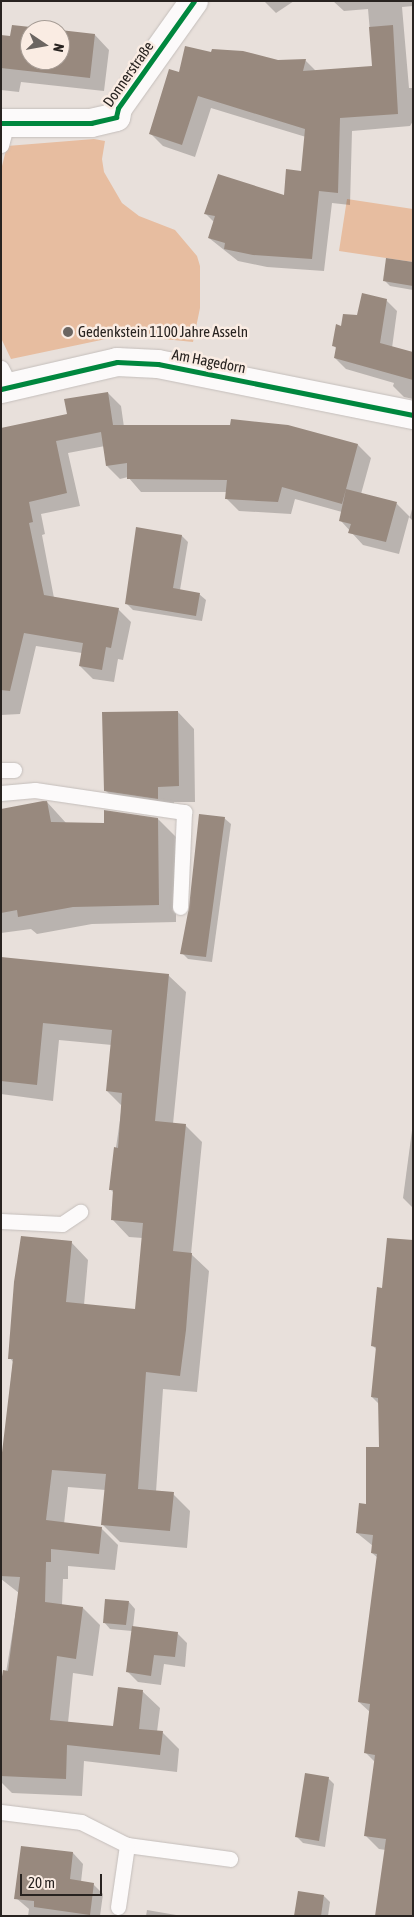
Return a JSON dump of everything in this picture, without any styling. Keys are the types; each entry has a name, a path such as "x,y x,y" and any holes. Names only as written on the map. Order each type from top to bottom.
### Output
{"street":[{"name":"Donnerstraße","path":"3,130 91,123 116,117 118,108 194,1"},
{"name":"Am Hagedorn","path":"4,382 117,362 158,364 413,415"}],"lane":[{"path":"1,793 35,790 184,812 180,907"},
{"path":"1,1221 62,1224 80,1212"},
{"path":"1,1812 81,1822 127,1845 230,1859"},
{"path":"118,1907 127,1845"}],"shaded area":[{"path":"94,139 105,141 102,159 104,172 122,203 139,216 175,230 197,256 200,266 200,308 193,342 125,335 11,359 1,338 1,170 7,146"},
{"path":"347,199 413,209 413,262 339,251"}],"building":[{"path":"12,25 20,26 20,70 70,70 70,31 95,34 90,78 1,68 1,35 10,36"},
{"path":"393,25 398,114 340,118 338,193 319,191 312,259 253,255 224,249 225,243 208,238 215,216 204,214 218,174 284,195 286,169 301,171 305,129 198,96 182,145 149,134 169,69 179,72 185,46 211,52 212,49 243,51 278,60 306,59 303,71 372,66 369,27"},
{"path":"386,258 413,262 413,286 383,281"},
{"path":"362,293 387,299 380,343 413,352 413,380 334,358 336,347 332,346 336,324 341,326 343,314 357,315"},
{"path":"108,392 113,425 230,425 231,419 288,425 358,444 342,504 282,487 278,502 225,499 227,480 127,479 127,463 106,466 101,432 56,441 67,493 29,502 33,522 29,523 44,595 119,608 111,648 106,647 102,670 79,666 83,643 24,633 10,691 1,690 1,428 67,414 64,399"},
{"path":"346,489 397,502 386,542 348,533 351,524 339,521"},
{"path":"136,527 182,535 173,588 200,593 196,616 125,604"},
{"path":"178,711 179,786 158,787 158,799 104,791 102,712"},
{"path":"47,801 51,822 104,823 104,810 158,818 159,905 73,907 18,917 17,910 1,913 1,809"},
{"path":"199,814 225,817 206,957 180,954 189,907"},
{"path":"1,957 169,974 155,1121 186,1124 173,1251 192,1253 186,1330 180,1376 146,1372 138,1489 174,1492 170,1531 101,1525 106,1474 52,1470 46,1520 102,1527 99,1554 51,1549 51,1562 46,1562 45,1602 83,1607 76,1659 57,1656 50,1720 113,1726 118,1687 143,1690 139,1729 163,1731 160,1755 67,1745 66,1779 1,1776 1,1683 3,1670 8,1671 20,1577 1,1576 1,1461 13,1359 8,1359 14,1282 21,1236 72,1241 66,1302 135,1309 143,1223 111,1220 113,1190 109,1190 114,1147 118,1148 122,1093 106,1091 112,1030 43,1023 37,1085 1,1081"},
{"path":"387,1238 413,1240 413,1916 375,1916 386,1839 364,1836 375,1755 364,1753 370,1704 358,1702 377,1554 371,1553 373,1535 356,1533 359,1503 366,1504 366,1447 379,1447 378,1398 371,1397 376,1347 371,1346 377,1287 382,1288"},
{"path":"105,1599 129,1601 126,1625 103,1623"},
{"path":"132,1626 178,1632 175,1657 154,1655 151,1676 126,1672"},
{"path":"305,1773 329,1777 319,1841 295,1837"},
{"path":"21,1846 73,1852 70,1879 94,1883 90,1915 34,1907 34,1901 14,1899"},
{"path":"298,1891 324,1895 321,1916 294,1916"}],"cycle path":[{"path":"1,123 91,123 116,117 118,108 194,1"},
{"path":"1,389 117,362 158,364 413,415"}],"place":[{"name":"Gedenkstein 1100 Jahre Asseln","path":"68,332"}]}
